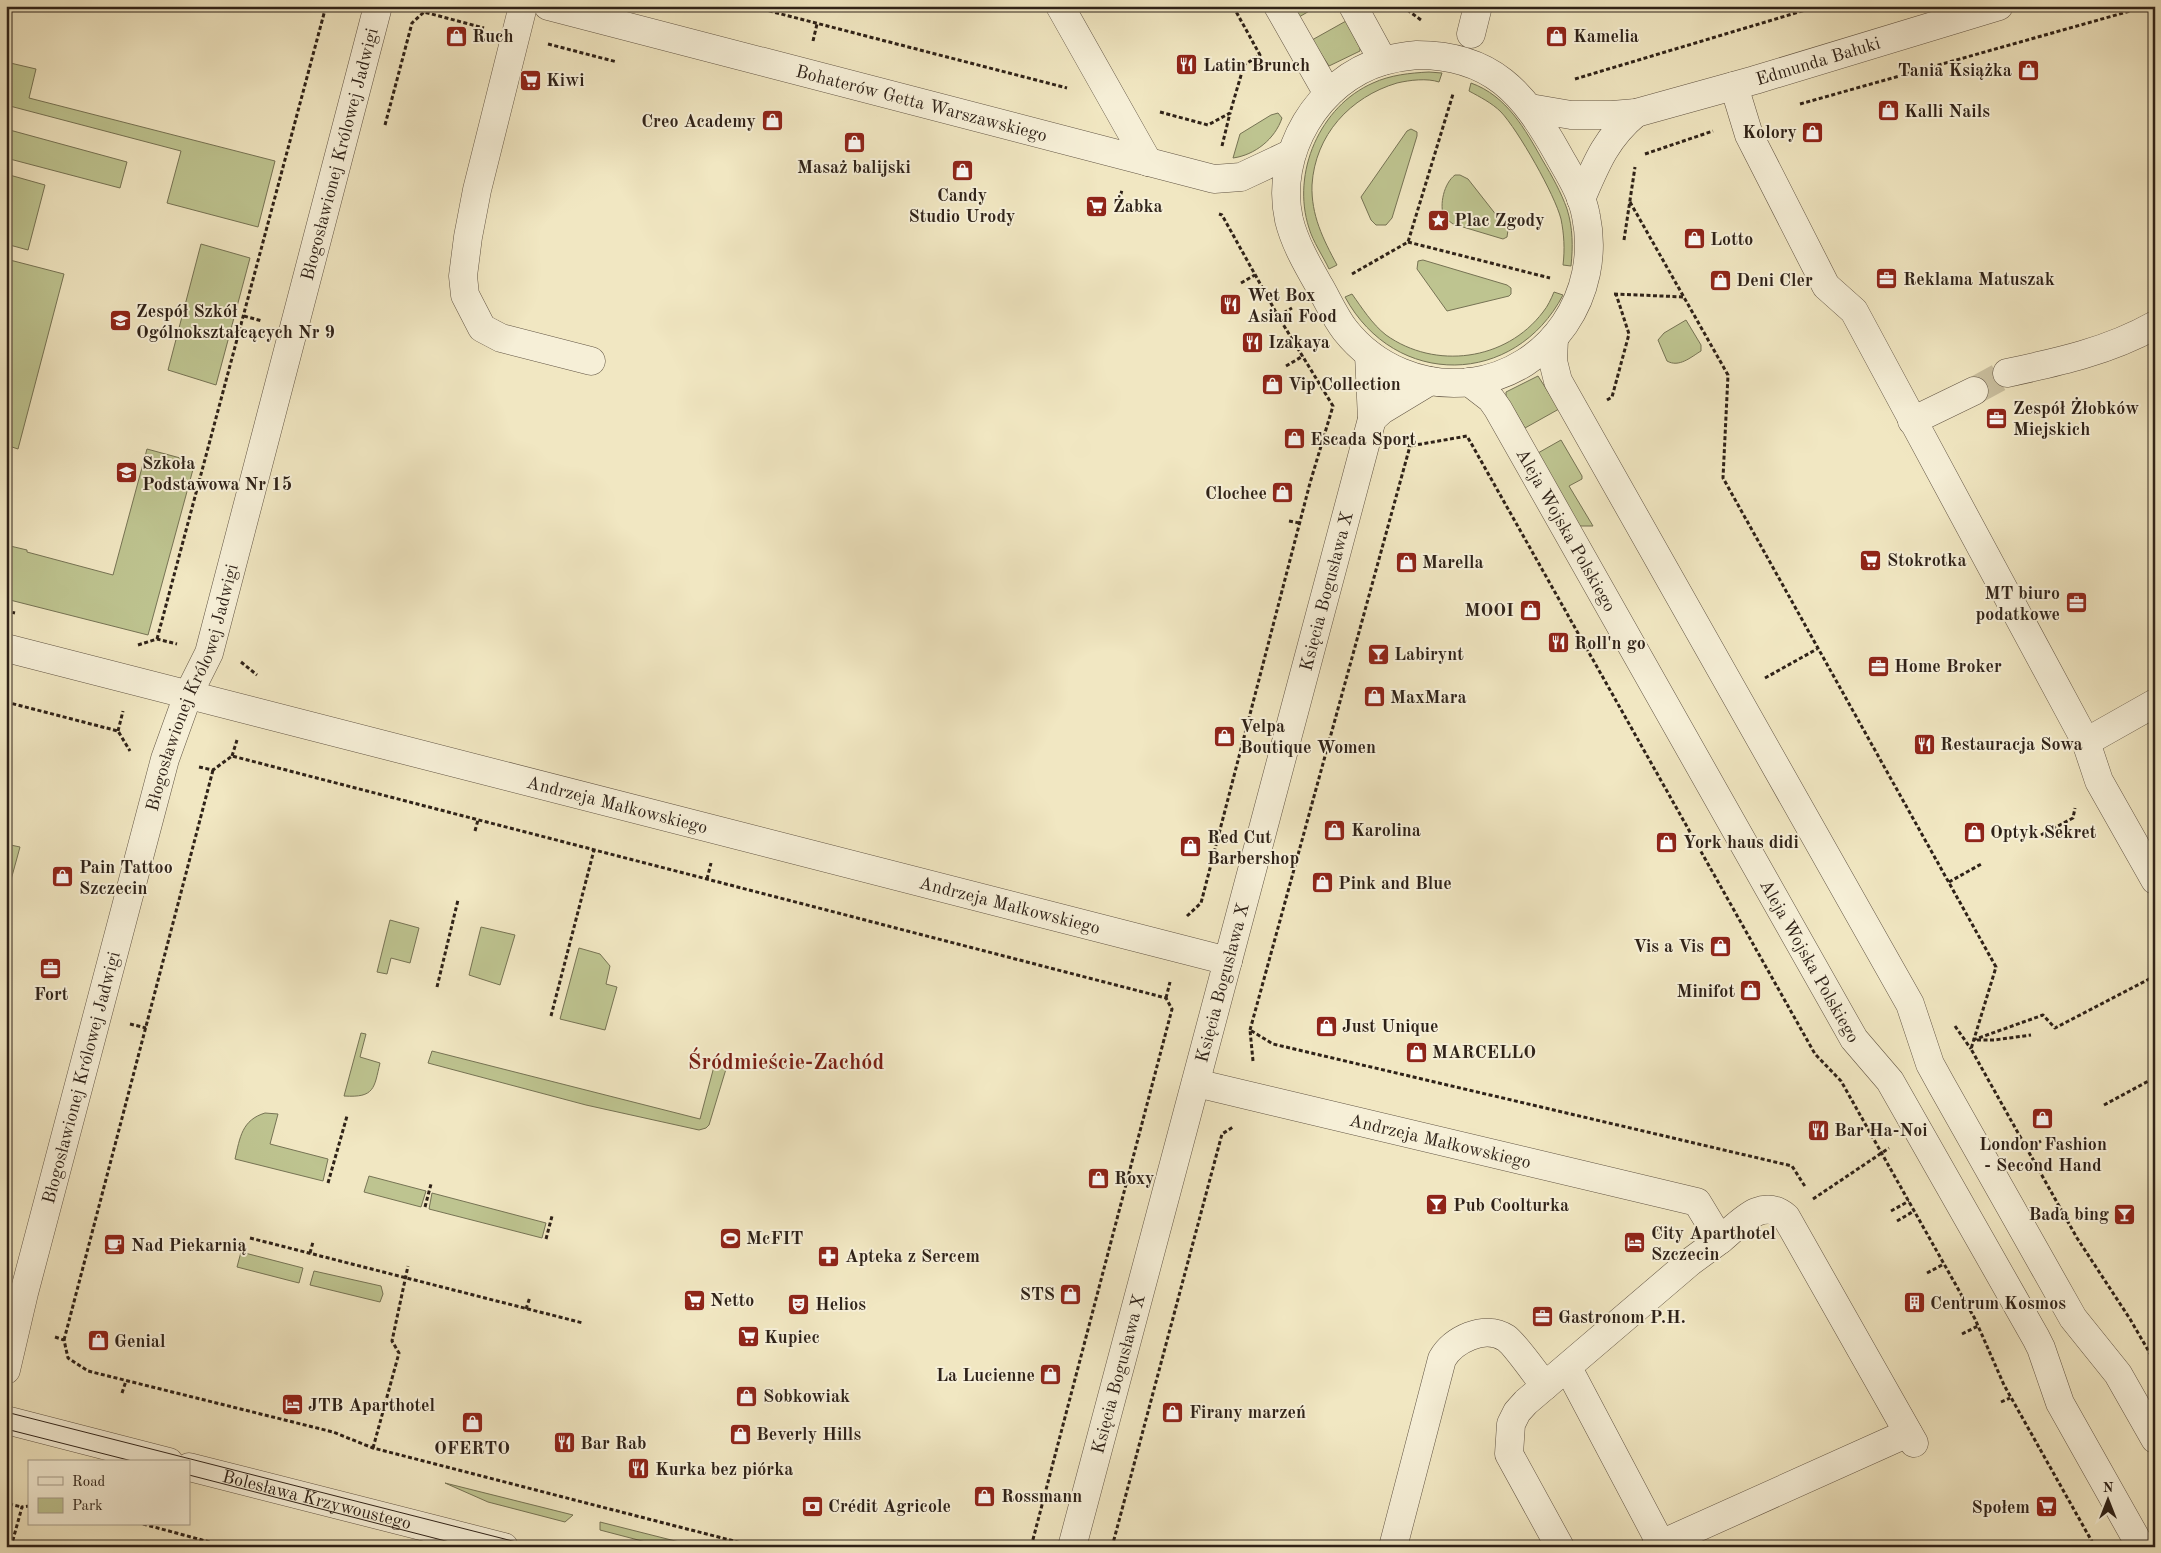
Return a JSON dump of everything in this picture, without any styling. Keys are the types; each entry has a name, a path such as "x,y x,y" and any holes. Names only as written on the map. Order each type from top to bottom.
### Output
{"street":[{"name":"Błogosławionej Królowej Jadwigi","path":"6,1370 24,1293 165,759 188,695 209,653 378,6"},
{"path":"524,6 477,190 463,276 464,295 482,328 501,338 591,361"},
{"name":"Bohaterów Getta Warszawskiego","path":"548,6 1214,179 1228,179 1255,172 1292,153"},
{"path":"1060,6 1148,162"},
{"path":"1278,6 1328,94"},
{"path":"1353,6 1384,61"},
{"path":"1471,34 1478,6"},
{"name":"Edmunda Bałuki","path":"1530,108 1571,115 1636,113 1734,86 1999,6"},
{"path":"1429,55 1463,61 1496,77 1518,94 1530,108 1549,138 1581,199 1590,241 1584,286 1574,311 1554,338 1540,352 1517,368 1490,378 1451,383 1430,382 1398,371 1359,346 1343,326 1322,292 1295,240 1289,220 1287,186 1292,153 1306,122 1328,94 1354,74 1384,61 1406,56 1429,55"},
{"path":"1734,86 1749,135 1826,286 1854,311 2086,742 2099,781 2155,880"},
{"name":"Edmunda Bałuki","path":"1581,199 1606,145 1619,127 1636,113"},
{"path":"2007,373 2077,358 2133,338 2155,326"},
{"path":"1554,338 1553,361 1558,382 1910,1004 1930,1064 2073,1318 2118,1374 2155,1439"},
{"name":"Księcia Bogusława X","path":"1072,1547 1372,419 1369,354"},
{"path":"1372,419 1382,410 1430,382"},
{"name":"Aleja Wojska Polskiego","path":"1469,382 1491,399 1498,409 1854,1039 1890,1081 2041,1348 2060,1403 2141,1547"},
{"path":"1912,421 1974,391"},
{"name":"Andrzeja Małkowskiego","path":"6,648 1228,961"},
{"path":"2086,742 2155,703"},
{"name":"Andrzeja Małkowskiego","path":"1196,1083 1697,1202 1720,1240"},
{"path":"1560,1547 1509,1454 1512,1424 1517,1412 1526,1402 1690,1262 1756,1210 1768,1209 1778,1211 1786,1218 1911,1438 1658,1546 1568,1368"},
{"path":"1393,1547 1442,1359 1446,1352 1456,1343 1471,1336 1496,1334 1506,1338 1546,1386"},
{"path":"6,1420 161,1460"},
{"name":"Bolesława Krzywoustego","path":"190,1467 504,1547"}],"path":[{"path":"158,639 326,6"},
{"path":"750,6 1208,125 1230,113 1244,65 1260,55 1233,6"},
{"path":"1588,75 1819,6"},
{"path":"1793,106 2148,6"},
{"path":"384,128 412,23 424,12 622,63"},
{"path":"1278,316 1408,242 1463,61"},
{"path":"1636,156 1744,120"},
{"path":"1623,248 1635,166"},
{"path":"1119,201 1122,189 1132,191"},
{"path":"1630,202 1728,375 1723,478 1996,967 1971,1049 2076,1238 2130,1319 2155,1362"},
{"path":"1178,913 1187,916 1201,903 1300,523 1333,406 1278,316 1222,215 1214,212"},
{"path":"1408,242 1616,294 1685,297"},
{"path":"1241,284 1255,275"},
{"path":"1616,294 1618,285"},
{"path":"1286,366 1303,356"},
{"path":"1410,446 1467,436 1815,1054 1841,1081 1882,1152 1978,1326 2010,1398 2095,1547"},
{"path":"1289,521 1300,523"},
{"path":"6,611 16,613"},
{"path":"130,643 140,645 158,639 241,662 254,674 263,677"},
{"path":"1764,679 1817,649"},
{"path":"241,662 244,652"},
{"path":"6,702 118,731 130,750 213,770"},
{"path":"128,759 130,750"},
{"path":"757,1547 374,1448 334,1432 88,1371 68,1358 64,1340 213,770 232,756 1166,998 1172,1010 1031,1547"},
{"path":"476,831 478,820"},
{"path":"551,1016 594,850"},
{"path":"1949,882 1983,863"},
{"path":"437,987 458,900"},
{"path":"1973,1040 2043,1015 2055,1028 2155,976"},
{"path":"1112,1547 1222,1134 1238,1124 1253,1061 1250,1030 1273,1044 1792,1166 1813,1199"},
{"path":"1973,1040 1994,1040 2031,1035"},
{"path":"2104,1105 2154,1078 2155,1080"},
{"path":"328,1183 347,1116"},
{"path":"2027,1149 2041,1141"},
{"path":"1786,1218 1882,1152"},
{"path":"425,1207 431,1184"},
{"path":"1891,1211 1909,1201"},
{"path":"1898,1221 1914,1211"},
{"path":"546,1239 552,1216"},
{"path":"250,1238 583,1323"},
{"path":"310,1253 313,1242"},
{"path":"1927,1272 1944,1264"},
{"path":"374,1448 399,1354 392,1341 408,1266"},
{"path":"526,1308 530,1296"},
{"path":"1962,1334 1978,1326"},
{"path":"55,1337 64,1340"},
{"path":"122,1393 126,1381"},
{"path":"2001,1402 2010,1398"},
{"path":"9,1504 22,1507 28,1506"},
{"path":"12,1547 22,1507"},
{"path":"150,1526 228,1547"}],"green space":[{"path":"1293,6 1318,6 1299,17"},
{"path":"1346,21 1360,51 1329,66 1312,40"},
{"path":"6,62 36,69 29,98 275,161 258,227 167,203 181,151 6,105"},
{"path":"1429,72 1442,73 1439,82 1413,80 1380,89 1350,108 1328,134 1320,150 1315,167 1312,196 1319,226 1337,265 1329,269 1311,233 1304,207 1304,185 1307,164 1314,144 1325,124 1338,108 1354,94 1386,78"},
{"path":"1471,83 1495,96 1514,115 1553,178 1569,216 1572,238 1571,266 1563,265 1564,242 1561,219 1535,163 1517,133 1501,112 1469,91"},
{"path":"1278,113 1282,118 1279,126 1263,145 1256,150 1233,158 1240,134 1271,115"},
{"path":"6,129 127,162 120,188 6,158"},
{"path":"1411,129 1417,132 1417,136 1392,218 1386,225 1376,225 1371,220 1361,197 1407,131"},
{"path":"6,174 45,185 28,250 6,244"},
{"path":"1455,175 1468,179 1508,230 1507,237 1503,239 1453,224 1444,217 1442,201 1445,189"},
{"path":"201,244 250,258 216,385 168,370"},
{"path":"6,259 64,274 18,449 6,445"},
{"path":"1423,260 1507,285 1511,288 1511,294 1447,311 1417,269 1418,261"},
{"path":"1554,292 1563,295 1542,325 1516,347 1486,360 1455,365 1423,361 1393,348 1367,327 1345,297 1352,294 1381,331 1405,346 1426,353 1447,356 1469,355 1490,350 1510,341 1528,328 1543,312"},
{"path":"1686,320 1701,345 1701,351 1685,361 1671,363 1667,361 1658,340 1664,333"},
{"path":"1538,376 1559,409 1525,428 1506,396 1506,392"},
{"path":"1561,440 1582,476 1582,479 1569,486 1593,526 1579,526 1538,453"},
{"path":"147,449 195,462 148,635 6,599 6,545 113,575"},
{"path":"6,844 20,847 6,898"},
{"path":"390,920 419,928 410,963 391,958 387,974 377,972"},
{"path":"481,927 515,935 500,985 469,975"},
{"path":"579,948 600,954 610,966 606,984 617,987 605,1030 560,1019"},
{"path":"361,1033 366,1034 360,1057 380,1063 376,1079 371,1090 367,1093 344,1096"},
{"path":"432,1051 700,1119 716,1059 726,1061 726,1069 709,1125 699,1130 586,1105 428,1063"},
{"path":"265,1113 278,1114 270,1144 328,1159 323,1181 235,1159 243,1130 251,1120"},
{"path":"369,1176 426,1191 421,1207 364,1192"},
{"path":"432,1193 546,1223 542,1238 429,1209"},
{"path":"241,1252 303,1268 299,1283 237,1267"},
{"path":"314,1271 381,1286 383,1294 380,1302 310,1285"},
{"path":"445,1483 573,1515 565,1522 488,1502"},
{"path":"600,1522 699,1547 665,1547 600,1530"}],"tunnel":[{"path":"1974,391 2007,373"}],"tram line":[{"path":"6,1412 536,1547"},
{"path":"6,1429 128,1460"},
{"path":"190,1475 469,1547"}],"place":[{"name":"Ruch","path":"456,36"},
{"name":"Kamelia","path":"1557,36"},
{"name":"Latin Brunch","path":"1187,65"},
{"name":"Tania Książka","path":"2028,70"},
{"name":"Kiwi","path":"530,80"},
{"name":"Kalli Nails","path":"1888,111"},
{"name":"Creo Academy","path":"772,121"},
{"name":"Kolory","path":"1813,132"},
{"name":"Masaż balijski","path":"854,142"},
{"name":"Candy Studio Urody","path":"962,170"},
{"name":"Żabka","path":"1097,206"},
{"name":"Plac Zgody","path":"1438,220"},
{"name":"Lotto","path":"1694,239"},
{"name":"Reklama Matuszak","path":"1887,279"},
{"name":"Deni Cler","path":"1720,280"},
{"name":"Wet Box Asian Food","path":"1231,305"},
{"name":"Zespół Szkół Ogólnokształcących Nr 9","path":"120,321"},
{"name":"Izakaya","path":"1252,342"},
{"name":"Vip Collection","path":"1272,384"},
{"name":"Zespół Żłobków Miejskich","path":"1997,418"},
{"name":"Escada Sport","path":"1294,439"},
{"name":"Szkoła Podstawowa Nr 15","path":"126,473"},
{"name":"Clochee","path":"1283,493"},
{"name":"Stokrotka","path":"1871,560"},
{"name":"Marella","path":"1406,562"},
{"name":"MT biuro podatkowe","path":"2076,603"},
{"name":"MOOI","path":"1530,610"},
{"name":"Roll'n go","path":"1558,643"},
{"name":"Labirynt","path":"1378,654"},
{"name":"Home Broker","path":"1878,666"},
{"name":"MaxMara","path":"1374,697"},
{"name":"Velpa Boutique Women","path":"1224,736"},
{"name":"Restauracja Sowa","path":"1924,744"},
{"name":"Karolina","path":"1335,830"},
{"name":"Optyk Sekret","path":"1974,832"},
{"name":"York haus didi","path":"1667,842"},
{"name":"Red Cut Barbershop","path":"1191,847"},
{"name":"Pain Tattoo Szczecin","path":"63,877"},
{"name":"Pink and Blue","path":"1322,883"},
{"name":"Vis a Vis","path":"1720,946"},
{"name":"Fort","path":"51,969"},
{"name":"Minifot","path":"1751,991"},
{"name":"Just Unique","path":"1326,1026"},
{"name":"MARCELLO","path":"1416,1052"},
{"name":"London Fashion - Second Hand","path":"2043,1119"},
{"name":"Bar Ha-Noi","path":"1818,1130"},
{"name":"Roxy","path":"1098,1178"},
{"name":"Pub Coolturka","path":"1437,1205"},
{"name":"Bada bing","path":"2125,1214"},
{"name":"McFIT","path":"730,1238"},
{"name":"City Aparthotel Szczecin","path":"1635,1243"},
{"name":"Nad Piekarnią","path":"115,1245"},
{"name":"Apteka z Sercem","path":"829,1256"},
{"name":"STS","path":"1071,1294"},
{"name":"Netto","path":"694,1300"},
{"name":"Centrum Kosmos","path":"1914,1303"},
{"name":"Helios","path":"799,1304"},
{"name":"Gastronom P.H.","path":"1542,1317"},
{"name":"Kupiec","path":"748,1337"},
{"name":"Genial","path":"98,1341"},
{"name":"La Lucienne","path":"1051,1375"},
{"name":"Sobkowiak","path":"747,1396"},
{"name":"JTB Aparthotel","path":"292,1405"},
{"name":"Firany marzeń","path":"1173,1412"},
{"name":"OFERTO","path":"472,1423"},
{"name":"Beverly Hills","path":"740,1434"},
{"name":"Bar Rab","path":"564,1443"},
{"name":"Kurka bez piórka","path":"639,1469"},
{"name":"Rossmann","path":"985,1496"},
{"name":"Crédit Agricole","path":"812,1506"},
{"name":"Społem","path":"2046,1507"}],"district":[{"name":"Śródmieście-Zachód","path":"786,1061"}]}
